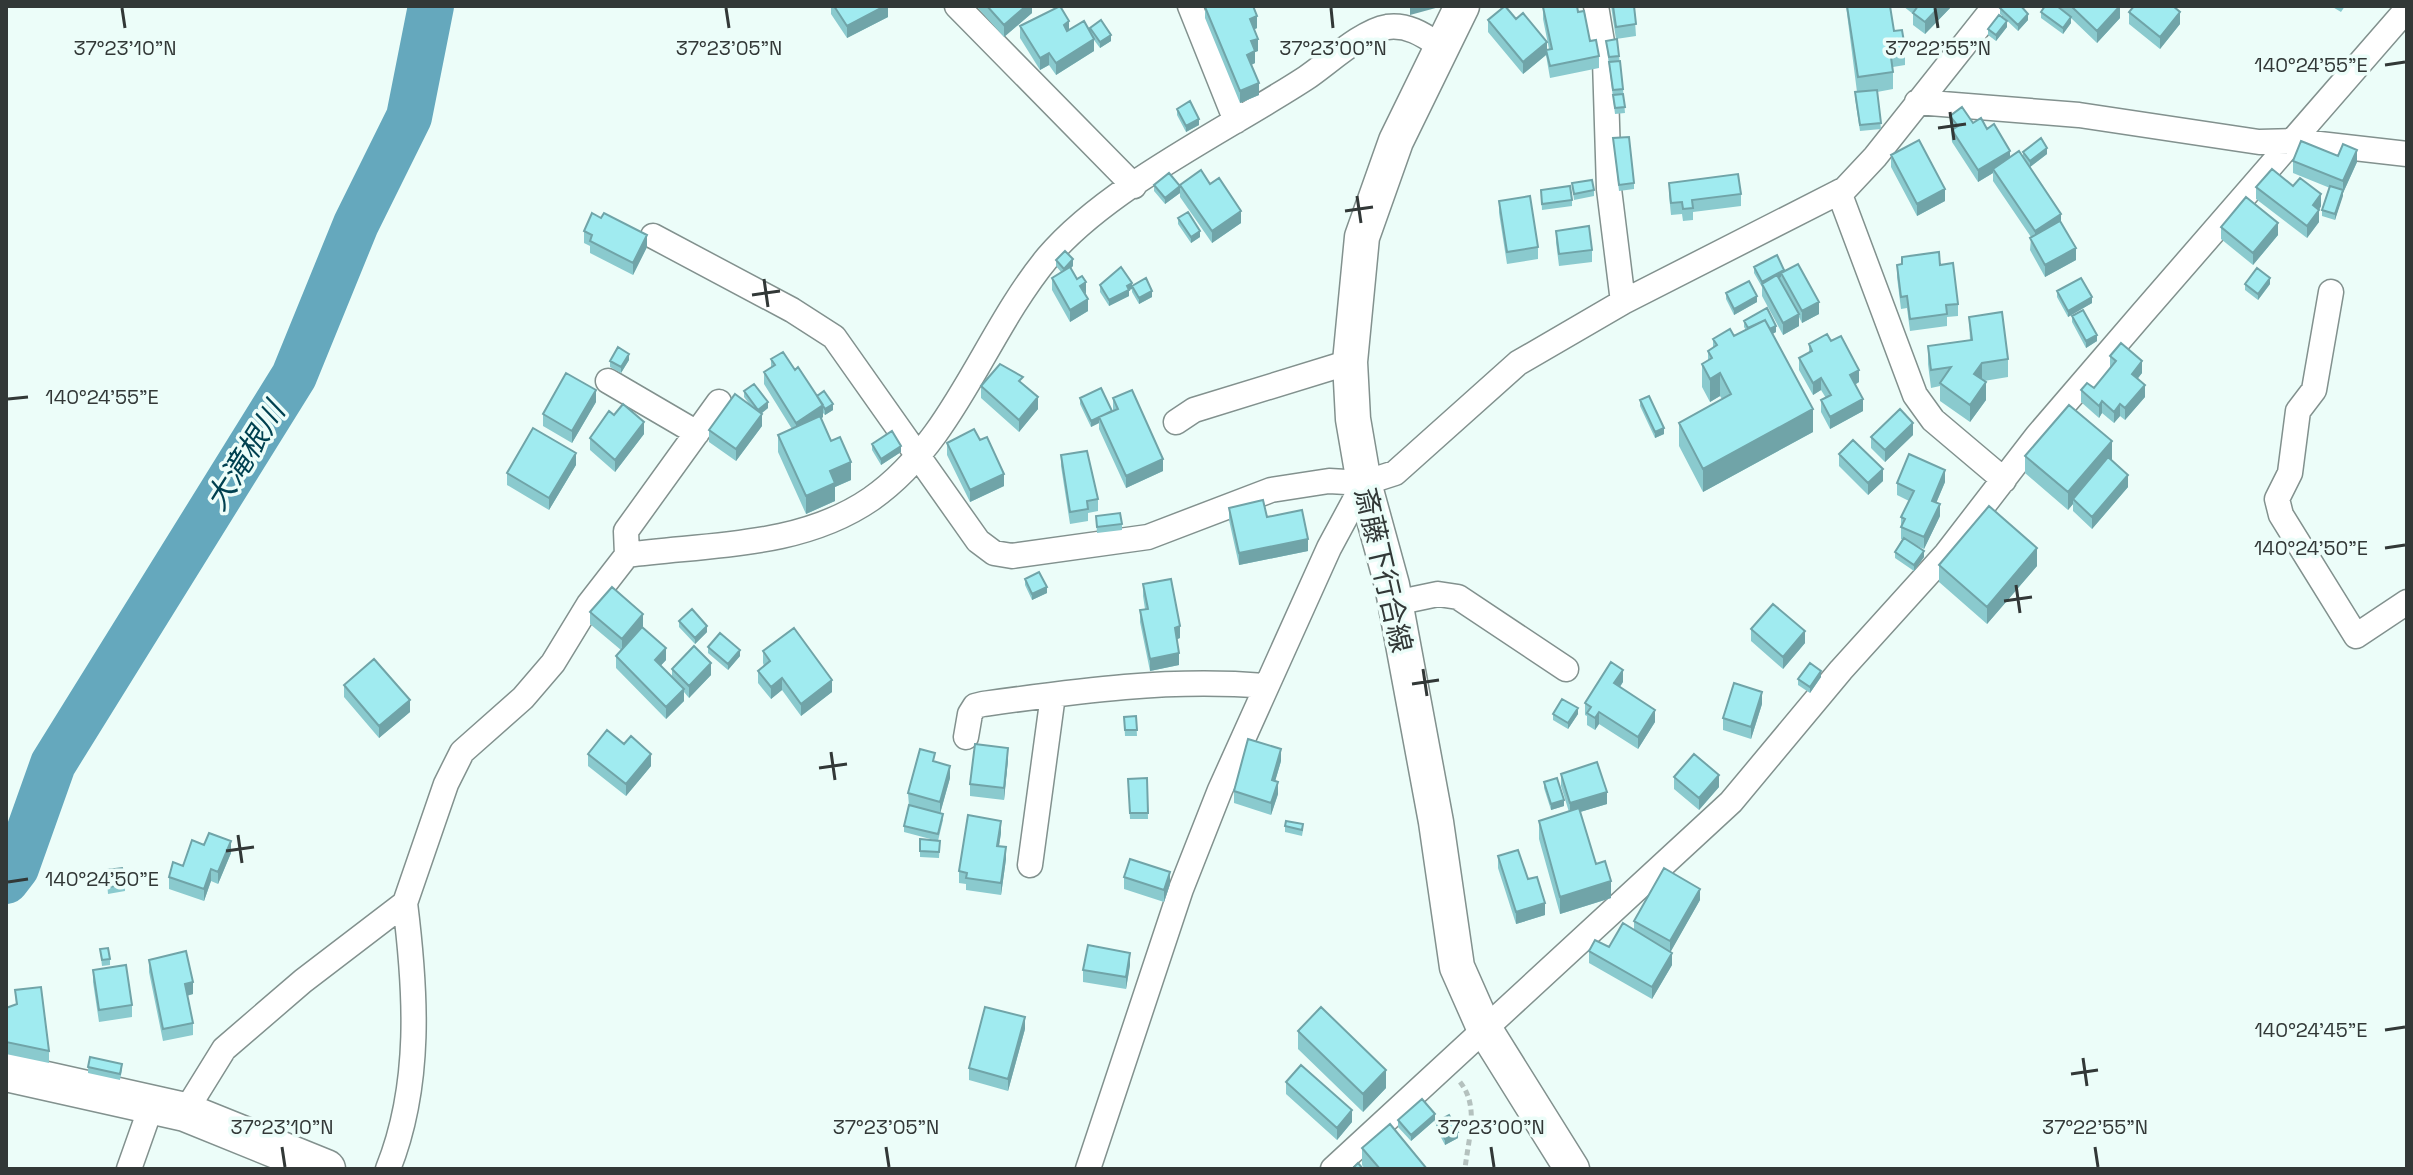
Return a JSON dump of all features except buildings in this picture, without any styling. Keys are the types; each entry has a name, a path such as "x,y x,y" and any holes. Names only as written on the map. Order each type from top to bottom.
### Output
{"main road":[{"name":"斎藤下行合線","path":"1462,6 1396,141 1362,237 1350,362 1353,419 1364,483 1395,603 1436,822 1457,967 1484,1028 1572,1169"},
{"path":"6,1072 168,1108 326,1169"}],"street":[{"path":"957,6 1134,186"},
{"path":"1190,6 1236,121"},
{"path":"1596,6 1605,60 1609,189 1623,302"},
{"path":"653,236 792,310 834,337 978,541 994,553 1012,556 1148,537 1271,490 1329,481 1364,483 1395,473 1518,363 1623,302 1839,192 1875,157 1995,6"},
{"path":"1333,1169 1731,802 1841,670 1946,554 2110,351 2407,9"},
{"path":"627,555 778,538 832,520 871,499 918,458 1025,288 1075,229 1134,186 1346,48 1386,27 1416,30 1442,47"},
{"path":"1917,102 2079,115 2259,142 2293,141 2407,154"},
{"path":"1839,192 1915,395 1933,420 2004,480"},
{"path":"2331,292 2314,390 2298,411 2290,473 2277,499 2281,515 2356,636 2407,602"},
{"path":"1176,422 1194,410 1350,362"},
{"path":"608,381 697,433"},
{"path":"388,1169 399,1143 411,1074 416,991 405,903 446,784 462,752 523,698 553,663 589,604 627,555 626,531 719,402"},
{"path":"1088,1169 1181,889 1264,686 1329,548 1364,483"},
{"path":"1395,603 1438,594 1458,597 1566,669"},
{"path":"966,737 970,714 975,706 1123,685 1264,686"},
{"path":"1030,865 1053,695"},
{"path":"129,1169 168,1108 224,1049 303,981 405,903"}],"path":[{"path":"1443,1067 1468,1092 1473,1113 1465,1169"}],"waterway":[{"name":"大滝根川","path":"6,881 16,868 53,764 294,376 356,224 409,117 431,6"}]}
